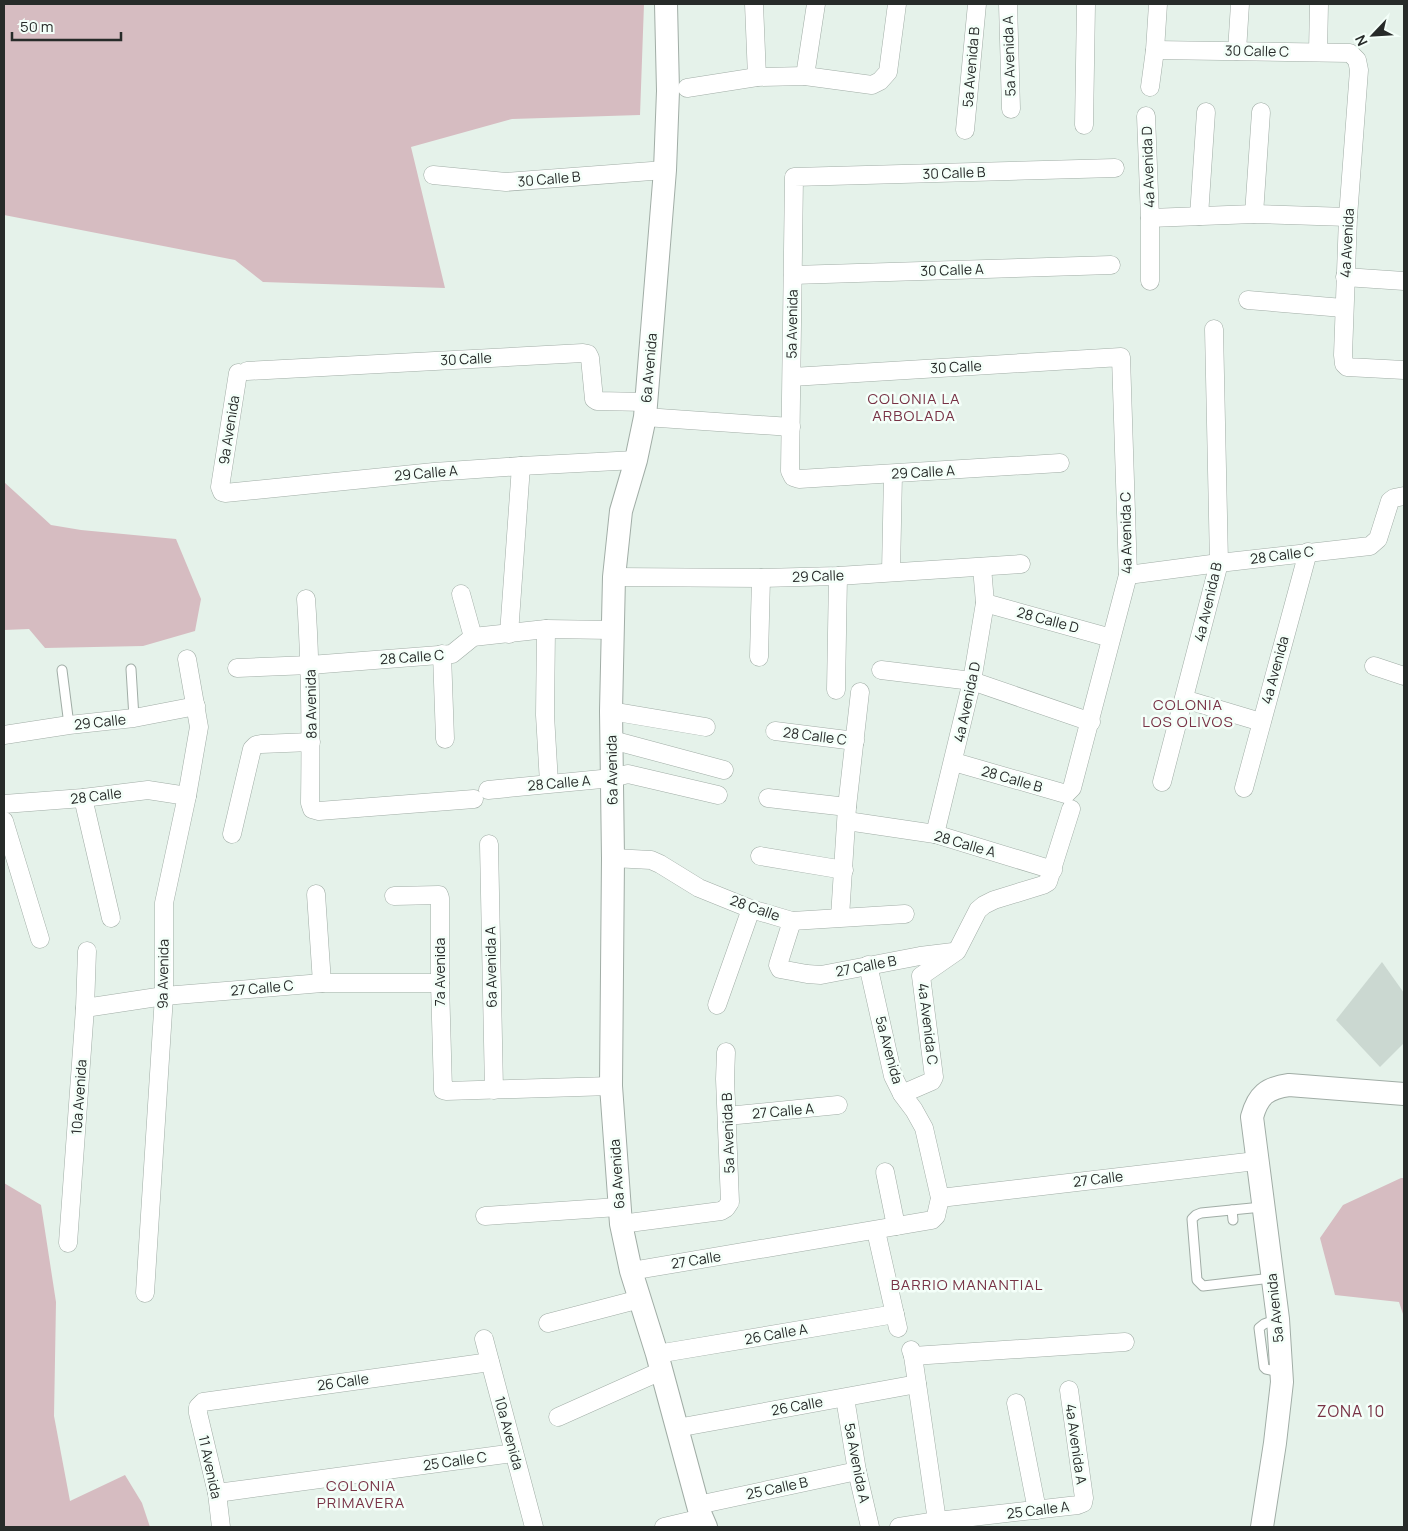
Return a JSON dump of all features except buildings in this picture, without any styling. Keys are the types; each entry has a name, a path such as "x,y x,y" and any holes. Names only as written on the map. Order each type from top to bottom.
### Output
{"street":[{"name":"6a Avenida","path":"666,4 668,91 665,170 646,409 636,460 621,511 614,577 611,711 614,858 611,1086 619,1216 631,1271 702,1517"},
{"path":"754,4 757,77"},
{"path":"805,76 816,4"},
{"path":"687,88 757,77 805,76 872,86 880,81 888,72 897,4"},
{"name":"5a Avenida B","path":"965,130 977,4"},
{"name":"5a Avenida A","path":"1008,4 1010,109"},
{"path":"1084,125 1086,4"},
{"path":"1150,87 1158,4"},
{"path":"1237,51 1240,4"},
{"path":"1318,52 1319,4"},
{"name":"30 Calle C","path":"1155,50 1350,53 1357,60"},
{"name":"4a Avenida","path":"1357,60 1359,70 1343,308 1344,364 1348,368 1404,370"},
{"path":"1199,216 1206,112"},
{"path":"1254,214 1261,112"},
{"name":"4a Avenida D","path":"1146,116 1150,218 1150,282"},
{"name":"30 Calle B","path":"794,177 1115,168"},
{"name":"30 Calle B","path":"433,174 506,182 665,170"},
{"name":"5a Avenida","path":"790,471 794,177"},
{"path":"1150,218 1254,214 1348,217"},
{"name":"30 Calle A","path":"793,274 1111,265"},
{"path":"1345,277 1404,281"},
{"path":"1248,300 1343,308"},
{"name":"4a Avenida B","path":"1162,782 1219,563 1214,329"},
{"name":"30 Calle","path":"242,372 583,353 588,354 590,358 594,399 646,409 791,427"},
{"name":"30 Calle","path":"792,377 1121,357"},
{"name":"4a Avenida C","path":"902,1094 932,1080 934,1073 921,976 957,951 974,917 984,905 994,900 1043,885 1048,882 1052,870 1128,575 1121,357"},
{"name":"9a Avenida","path":"220,487 242,372"},
{"name":"29 Calle A","path":"220,487 222,492 225,493 521,466 636,460"},
{"name":"29 Calle A","path":"790,471 793,477 799,479 1060,463"},
{"path":"509,634 521,466"},
{"path":"891,572 893,474"},
{"name":"28 Calle C","path":"1128,575 1370,546 1378,539 1390,502 1394,498 1404,496"},
{"name":"4a Avenida","path":"1244,788 1308,552"},
{"name":"29 Calle","path":"614,577 761,578 838,576 1021,564"},
{"name":"4a Avenida D","path":"935,834 954,762 972,681 985,603 982,567"},
{"path":"836,690 838,576"},
{"path":"759,658 761,578"},
{"path":"461,594 473,637 546,629 612,630"},
{"name":"8a Avenida","path":"306,599 310,665 310,803 312,808"},
{"name":"28 Calle D","path":"985,603 1111,638"},
{"path":"546,629 545,715 549,783"},
{"name":"28 Calle C","path":"237,668 310,665 442,654 456,652 473,637"},
{"path":"442,654 445,739"},
{"name":"9a Avenida","path":"145,1293 164,996 164,903 188,796 200,727 187,660"},
{"path":"1374,666 1404,676"},
{"path":"881,670 972,681 1091,722"},
{"path":"840,918 847,814 860,692"},
{"path":"1184,699 1261,722"},
{"name":"29 Calle","path":"4,735 134,718 196,706"},
{"path":"611,711 706,727"},
{"name":"28 Calle C","path":"775,731 855,741"},
{"path":"612,740 724,770"},
{"path":"232,834 252,749 256,745 311,742"},
{"name":"28 Calle B","path":"954,762 1066,794 1071,800"},
{"name":"28 Calle A","path":"312,808 319,811 481,794 549,783 612,778 628,774 718,795"},
{"name":"28 Calle","path":"4,804 83,798 148,790 188,796"},
{"path":"83,798 112,918"},
{"path":"768,798 847,814"},
{"name":"28 Calle A","path":"847,814 935,834 1052,870"},
{"path":"4,821 40,939"},
{"name":"6a Avenida A","path":"489,844 494,1090"},
{"path":"760,856 844,870"},
{"name":"28 Calle","path":"614,858 651,860 699,888 751,909 792,921 904,914"},
{"path":"316,894 322,983"},
{"name":"7a Avenida","path":"394,896 439,896 440,898 443,1090 494,1090"},
{"path":"717,1005 751,909"},
{"name":"27 Calle B","path":"792,921 778,965 780,969 814,975 957,951"},
{"name":"10a Avenida","path":"68,1243 85,1008 87,951"},
{"name":"5a Avenida","path":"868,965 893,1076 924,1128 940,1198 936,1216"},
{"name":"27 Calle C","path":"85,1008 164,996 322,983 440,984"},
{"name":"5a Avenida B","path":"619,1216 721,1211 730,1202 725,1079 726,1052"},
{"name":"5a Avenida","path":"1265,1527 1282,1382 1278,1319 1256,1161 1252,1117 1256,1103 1265,1093 1289,1084 1404,1094"},
{"path":"494,1090 611,1086"},
{"name":"27 Calle A","path":"728,1116 838,1105"},
{"name":"27 Calle","path":"940,1198 1256,1161"},
{"path":"885,1172 896,1226"},
{"path":"485,1216 619,1216"},
{"name":"27 Calle","path":"631,1271 876,1231 932,1220 936,1216"},
{"name":"26 Calle A","path":"659,1363 897,1321 876,1231"},
{"path":"548,1323 640,1299"},
{"name":"10a Avenida","path":"484,1339 534,1527"},
{"path":"937,1521 912,1353 1125,1342"},
{"name":"26 Calle","path":"198,1407 203,1402 209,1400 490,1362"},
{"path":"558,1417 659,1363"},
{"name":"26 Calle","path":"677,1428 917,1384"},
{"name":"4a Avenida A","path":"1069,1390 1084,1498"},
{"name":"5a Avenida A","path":"844,1398 857,1471 870,1527"},
{"path":"1016,1403 1037,1510"},
{"name":"11 Avenida","path":"198,1407 216,1493 220,1527"},
{"name":"25 Calle C","path":"216,1493 514,1453"},
{"name":"25 Calle B","path":"664,1527 857,1471"},
{"name":"25 Calle A","path":"899,1527 1078,1505 1084,1498"}],"lane":[{"path":"131,669 134,718"},
{"path":"62,670 69,725"},
{"path":"1263,1206 1201,1213 1192,1219 1197,1280 1204,1286 1240,1278 1272,1278"},
{"path":"1232,1210 1233,1220"}],"shaded area":[{"path":"4,4 644,4 640,115 512,119 411,147 445,288 263,282 235,260 4,215"},
{"path":"4,482 51,525 81,530 176,539 201,599 195,631 143,646 45,648 29,629 4,630"},
{"path":"1404,1178 1404,1317 1399,1302 1335,1295 1320,1238 1343,1205"},
{"path":"4,1183 41,1205 56,1302 54,1416 70,1501 125,1475 142,1503 150,1527 4,1527"}],"district":[{"name":"COLONIA LA ARBOLADA","path":"914,408"},
{"name":"COLONIA LOS OLIVOS","path":"1188,714"},
{"name":"BARRIO MANANTIAL","path":"967,1285"},
{"name":"ZONA 10","path":"1351,1411"},
{"name":"COLONIA PRIMAVERA","path":"361,1494"}]}
